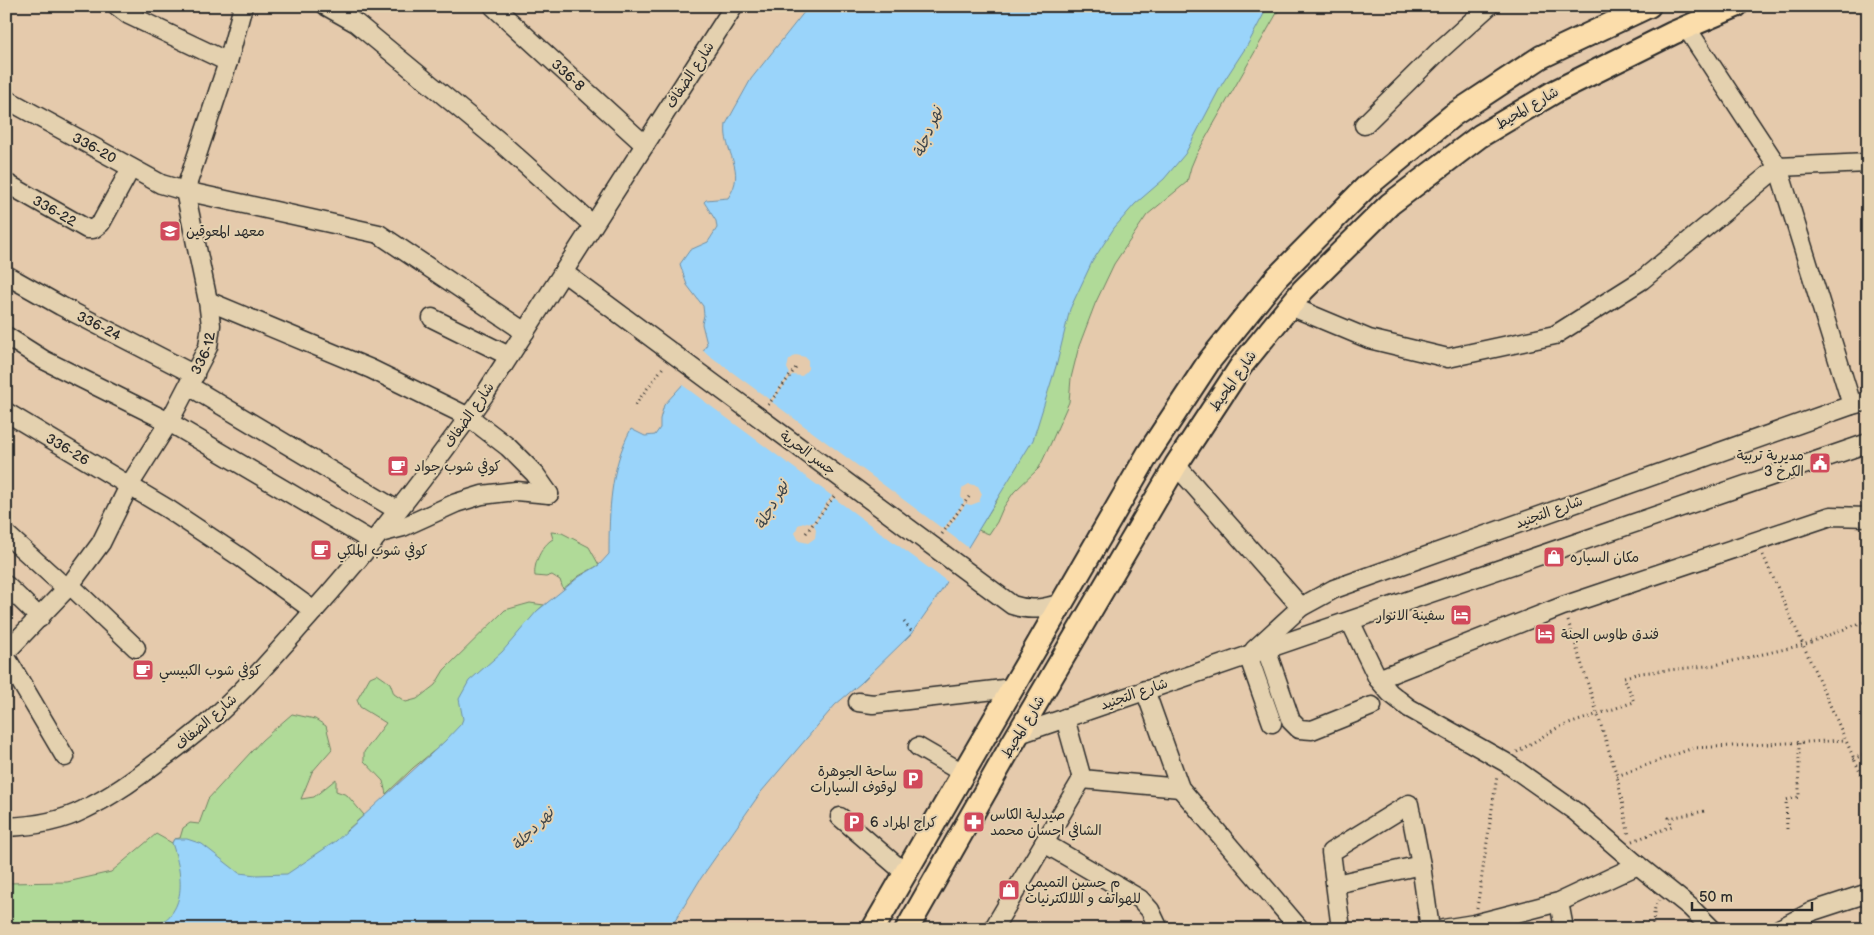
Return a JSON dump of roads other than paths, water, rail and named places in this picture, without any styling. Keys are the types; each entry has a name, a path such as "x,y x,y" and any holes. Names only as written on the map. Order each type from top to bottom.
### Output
{"main road":[{"name":"شارع المحيط","path":"873,929 1148,454 1210,360 1277,277 1351,202 1453,115 1541,57 1624,11 1649,6"},
{"name":"شارع المحيط","path":"912,924 1019,734 1176,465 1241,366 1303,290 1394,201 1480,136 1556,91 1686,27 1736,6"},
{"path":"1374,181 1378,194 1394,201"},
{"path":"1351,202 1360,205 1366,210 1371,223"},
{"path":"1078,573 1088,585 1096,588 1105,587"},
{"path":"1060,604 1078,608 1086,620"}],"street":[{"path":"185,191 228,62 243,6"},
{"path":"326,6 356,23 499,141 594,225"},
{"name":"336-8","path":"493,6 645,145"},
{"name":"شارع الضفاف","path":"6,827 39,824 68,816 83,811 120,790 210,721 252,680 314,611 376,537 469,416 734,6"},
{"path":"1364,125 1439,51 1489,6"},
{"path":"123,10 228,62"},
{"path":"1686,27 1778,167 1860,403"},
{"name":"336-20","path":"6,99 161,184 379,234 525,332"},
{"path":"1290,306 1369,339 1448,358 1555,335 1642,280 1778,167 1868,163"},
{"name":"336-22","path":"6,182 88,229 93,229 101,223 131,168"},
{"name":"336-12","path":"6,652 69,587 101,543 130,484 169,422 206,353 211,337 211,325 185,191"},
{"name":"جسر الحرية","path":"563,272 1012,605 1021,608 1038,609 1060,604"},
{"name":"336-24","path":"6,275 192,380 397,510"},
{"path":"6,336 44,360 169,422 376,537 456,503 482,495 516,491 549,494 535,474 515,454 469,416 371,369 208,302"},
{"path":"432,318 509,356"},
{"name":"شارع التجنيد","path":"1248,655 1301,607 1334,589 1860,403"},
{"name":"336-26","path":"6,412 130,484 243,559 314,611"},
{"name":"شارع التجنيد","path":"1019,734 1868,443"},
{"path":"1176,465 1301,607"},
{"path":"1378,679 1563,606 1831,516 1868,518"},
{"path":"6,534 69,587 136,648"},
{"path":"6,585 40,618"},
{"path":"1350,621 1378,679 1390,693 1409,708 1505,762 1576,812 1690,907 1712,929"},
{"path":"1266,649 1291,721 1299,729 1312,730 1372,706"},
{"path":"1248,655 1272,722"},
{"path":"6,657 65,757"},
{"path":"858,702 873,704 1012,688"},
{"path":"1145,690 1180,788 1295,927"},
{"path":"993,929 1082,779 1066,718"},
{"path":"918,747 963,772"},
{"path":"1082,779 1180,788"},
{"path":"1342,929 1331,852 1408,804 1421,865 1430,929"},
{"path":"840,817 905,873"},
{"path":"1044,843 1140,899 1150,910 1159,929"},
{"path":"1444,929 1474,924 1559,902 1636,863"},
{"path":"1336,884 1421,865"},
{"path":"1779,929 1813,911 1868,893"},
{"path":"1559,902 1563,923 1560,929"}],"water":[{"name":"نهر دجلة","path":"809,6 1268,6 1248,44 1222,84 1185,154 1164,179 1135,204 1114,228 1092,262 1070,309 1057,363 1033,440 942,590 911,634 861,683 835,705 761,792 701,878 670,929 149,929 162,923 177,904 180,893 180,881 179,868 172,843 174,839 187,839 202,844 239,873 256,875 287,874 336,841 445,741 461,724 463,719 459,699 469,681 502,652 537,611 579,577 599,565 609,554 612,490 619,459 631,429 645,436 655,435 660,428 660,419 664,405 685,382 707,344 702,324 703,306 687,285 680,264 690,250 708,242 717,228 716,221 704,202 706,200 728,198 733,188 736,178 727,143 726,124 751,79"}],"place":[{"name":"معهد المعوقين","path":"170,231"},
{"name":"مديرية تربية الكرخ 3","path":"1820,463"},
{"name":"كوفي شوب جواد","path":"398,466"},
{"name":"كوفي شوب الملكي","path":"321,550"},
{"name":"مكان السياره","path":"1554,557"},
{"name":"سفينة الانوار","path":"1461,615"},
{"name":"فندق طاوس الجنة","path":"1545,634"},
{"name":"كوفي شوب الكبيسي","path":"143,670"},
{"name":"ساحة الجوهرة لوقوف السيارات","path":"913,779"},
{"name":"كراج المراد 6","path":"854,822"},
{"name":"صيدلية الكاس الشافي احسان محمد","path":"974,822"},
{"name":"م حسين التميمي للهواتف و اللالكترنيات","path":"1009,890"}]}
